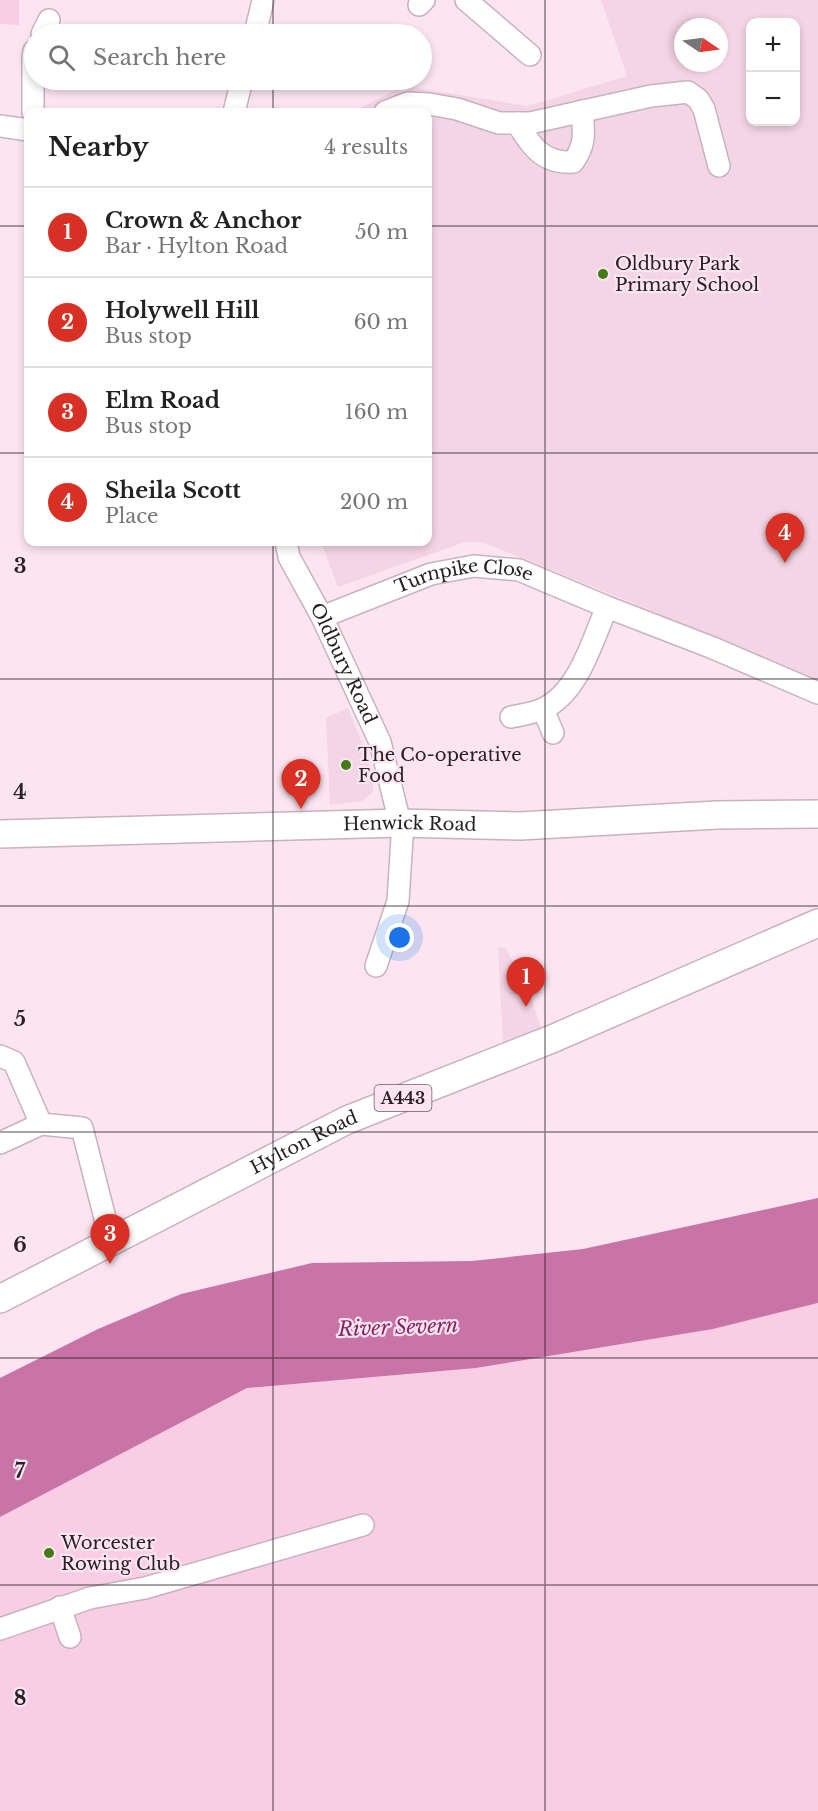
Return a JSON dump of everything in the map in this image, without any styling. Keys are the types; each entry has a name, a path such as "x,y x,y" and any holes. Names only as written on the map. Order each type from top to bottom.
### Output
{"main road":[{"name":"Henwick Road","path":"0,834 400,823 520,826 717,815 818,814"},
{"name":"Hylton Road","path":"0,1299 347,1120 552,1039 818,923"}],"street":[{"path":"257,24 263,0"},
{"path":"466,0 530,55"},
{"path":"33,90 33,108"},
{"path":"235,108 240,90"},
{"path":"396,108 408,104 429,104 457,109 500,123 530,123 651,96 688,92 698,99 704,109 719,166"},
{"path":"517,123 530,144 539,153 562,163 573,162 579,154 583,141 582,111"},
{"path":"0,126 24,129"},
{"name":"Oldbury Road","path":"287,546 289,557 321,617 380,742 400,823 402,838 398,901 376,966"},
{"name":"Turnpike Close","path":"321,617 431,574 474,566 519,570 818,693"},
{"path":"511,717 543,709 564,694 576,679 607,607"},
{"path":"543,709 553,733"},
{"path":"0,1056 14,1062 41,1124"},
{"path":"0,1143 41,1124 82,1128 107,1226 115,1241"},
{"path":"0,1629 90,1598 145,1588 363,1525"},
{"path":"60,1607 70,1637"}],"shaded area":[{"path":"0,0 19,0 19,25 0,24"},
{"name":"Oldbury Park Primary School","path":"601,0 818,0 818,684 647,609 482,542 465,542 338,587 323,546 432,546 432,108 360,108 396,90 429,90 528,106 627,76"},
{"path":"348,708 368,758 373,792 362,801 330,805 326,718"},
{"path":"498,947 506,948 532,1000 542,1031 503,1044"},
{"path":"818,1303 818,1811 0,1811 0,1517 247,1388 476,1368 713,1329"}],"water":[{"name":"River Severn","path":"818,1198 818,1303 713,1329 476,1368 247,1388 0,1517 0,1378 98,1329 181,1294 312,1263 472,1261 583,1249"}],"place":[{"name":"Oldbury Park Primary School","path":"603,274"},
{"name":"Sheila Scott","path":"785,563"},
{"name":"The Co-operative Food","path":"346,765"},
{"name":"Holywell Hill","path":"301,809"},
{"name":"Crown & Anchor","path":"526,1007"},
{"name":"Elm Road","path":"110,1264"},
{"name":"Worcester Rowing Club","path":"49,1553"}]}
